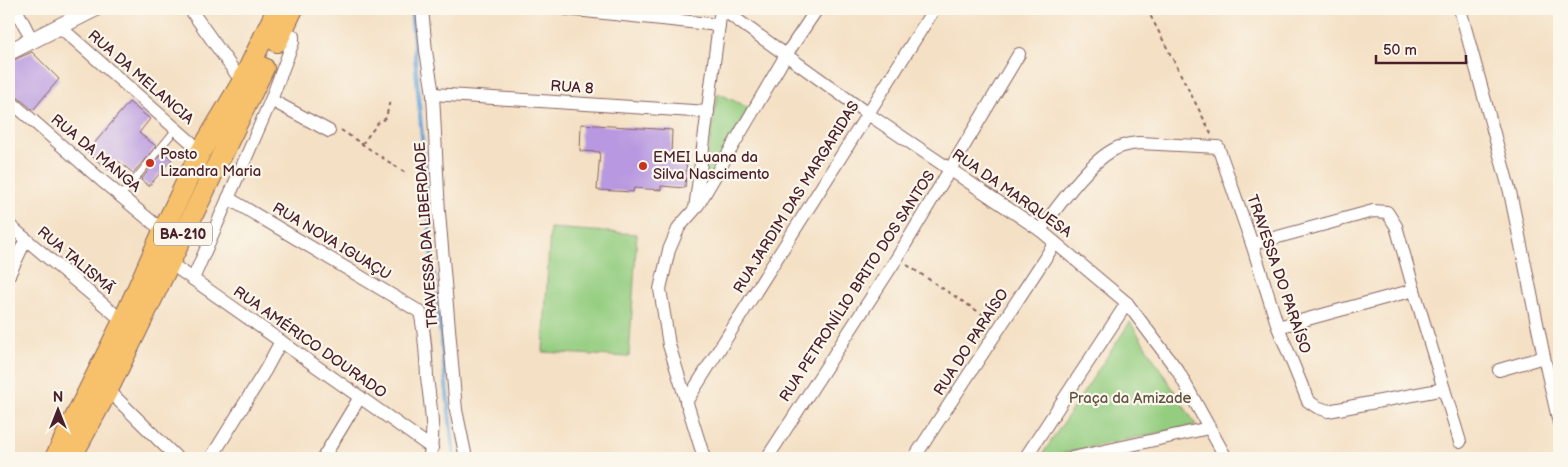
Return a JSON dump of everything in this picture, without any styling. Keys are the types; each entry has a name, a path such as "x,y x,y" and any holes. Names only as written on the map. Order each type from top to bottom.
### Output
{"main road":[{"name":"BA-210","path":"54,458 123,321 201,152 242,82 277,9"},
{"name":"BA-210","path":"71,458 108,390 293,9"}],"street":[{"path":"16,9 32,40"},
{"path":"9,52 94,9"},
{"path":"190,9 242,82"},
{"name":"TRAVESSA DA LIBERDADE","path":"422,9 433,94 439,213 451,360 456,410 466,458"},
{"path":"566,9 719,25"},
{"path":"696,209 722,9"},
{"name":"RUA DA MARQUESA","path":"722,9 868,114 1040,230 1128,303 1178,371 1226,458"},
{"path":"704,458 669,345 660,289 669,250 679,227 696,209 786,55 817,9"},
{"name":"RUA JARDIM DAS MARGARIDAS","path":"686,402 934,9"},
{"path":"1460,9 1510,192 1559,423"},
{"name":"RUA DA MELANCIA","path":"59,26 201,152"},
{"path":"192,279 271,100 293,39 283,29"},
{"name":"RUA PETRONÍLIO BRITO DOS SANTOS","path":"767,458 897,258 1019,54"},
{"name":"RUA 8","path":"433,94 708,112"},
{"name":"RUA DA MANGA","path":"9,100 163,231"},
{"path":"271,100 329,131"},
{"path":"1040,230 1087,173 1112,150 1139,143 1218,147"},
{"name":"TRAVESSA DO PARAÍSO","path":"1218,147 1252,244 1278,327 1308,401 1328,411 1444,389"},
{"name":"RUA NOVA IGUAÇU","path":"228,198 420,312 426,346 430,453"},
{"path":"1252,244 1372,211 1381,210 1388,212 1396,226 1460,442"},
{"name":"RUA TALISMÃ","path":"9,225 123,321"},
{"path":"9,274 26,239"},
{"name":"RUA DO PARAÍSO","path":"914,458 1055,243"},
{"name":"RUA AMÉRICO DOURADO","path":"170,263 360,397 430,453"},
{"path":"1278,327 1414,290"},
{"path":"1025,458 1128,303"},
{"path":"211,458 266,369 281,341"},
{"path":"1499,370 1544,357"},
{"path":"108,390 177,458"},
{"path":"323,458 360,397"},
{"path":"1072,458 1209,428"}],"lane":[{"path":"121,196 176,129"}],"path":[{"path":"1147,9 1218,147"},
{"path":"362,144 378,122 386,118 390,100"},
{"path":"329,131 342,130 407,174"},
{"path":"897,258 1000,326"}],"green space":[{"path":"718,93 749,108 702,188"},
{"path":"550,228 637,234 629,357 543,352"},
{"name":"Praça da Amizade","path":"1130,322 1196,425 1040,458"}],"building":[{"path":"32,52 59,79 33,110 9,92 9,62"},
{"path":"129,102 150,119 139,133 156,146 133,173 117,160 108,170 87,152"},
{"name":"EMEI Luana da Silva Nascimento","path":"581,124 672,130 671,156 687,157 685,188 661,186 661,190 634,188 633,192 597,190 600,152 580,151"},
{"path":"163,152 172,159 149,186 141,180"}],"waterway":[{"path":"411,9 432,255 454,458"}],"place":[{"name":"Posto Lizandra Maria","path":"150,163"},
{"name":"EMEI Luana da Silva Nascimento","path":"643,166"}]}
